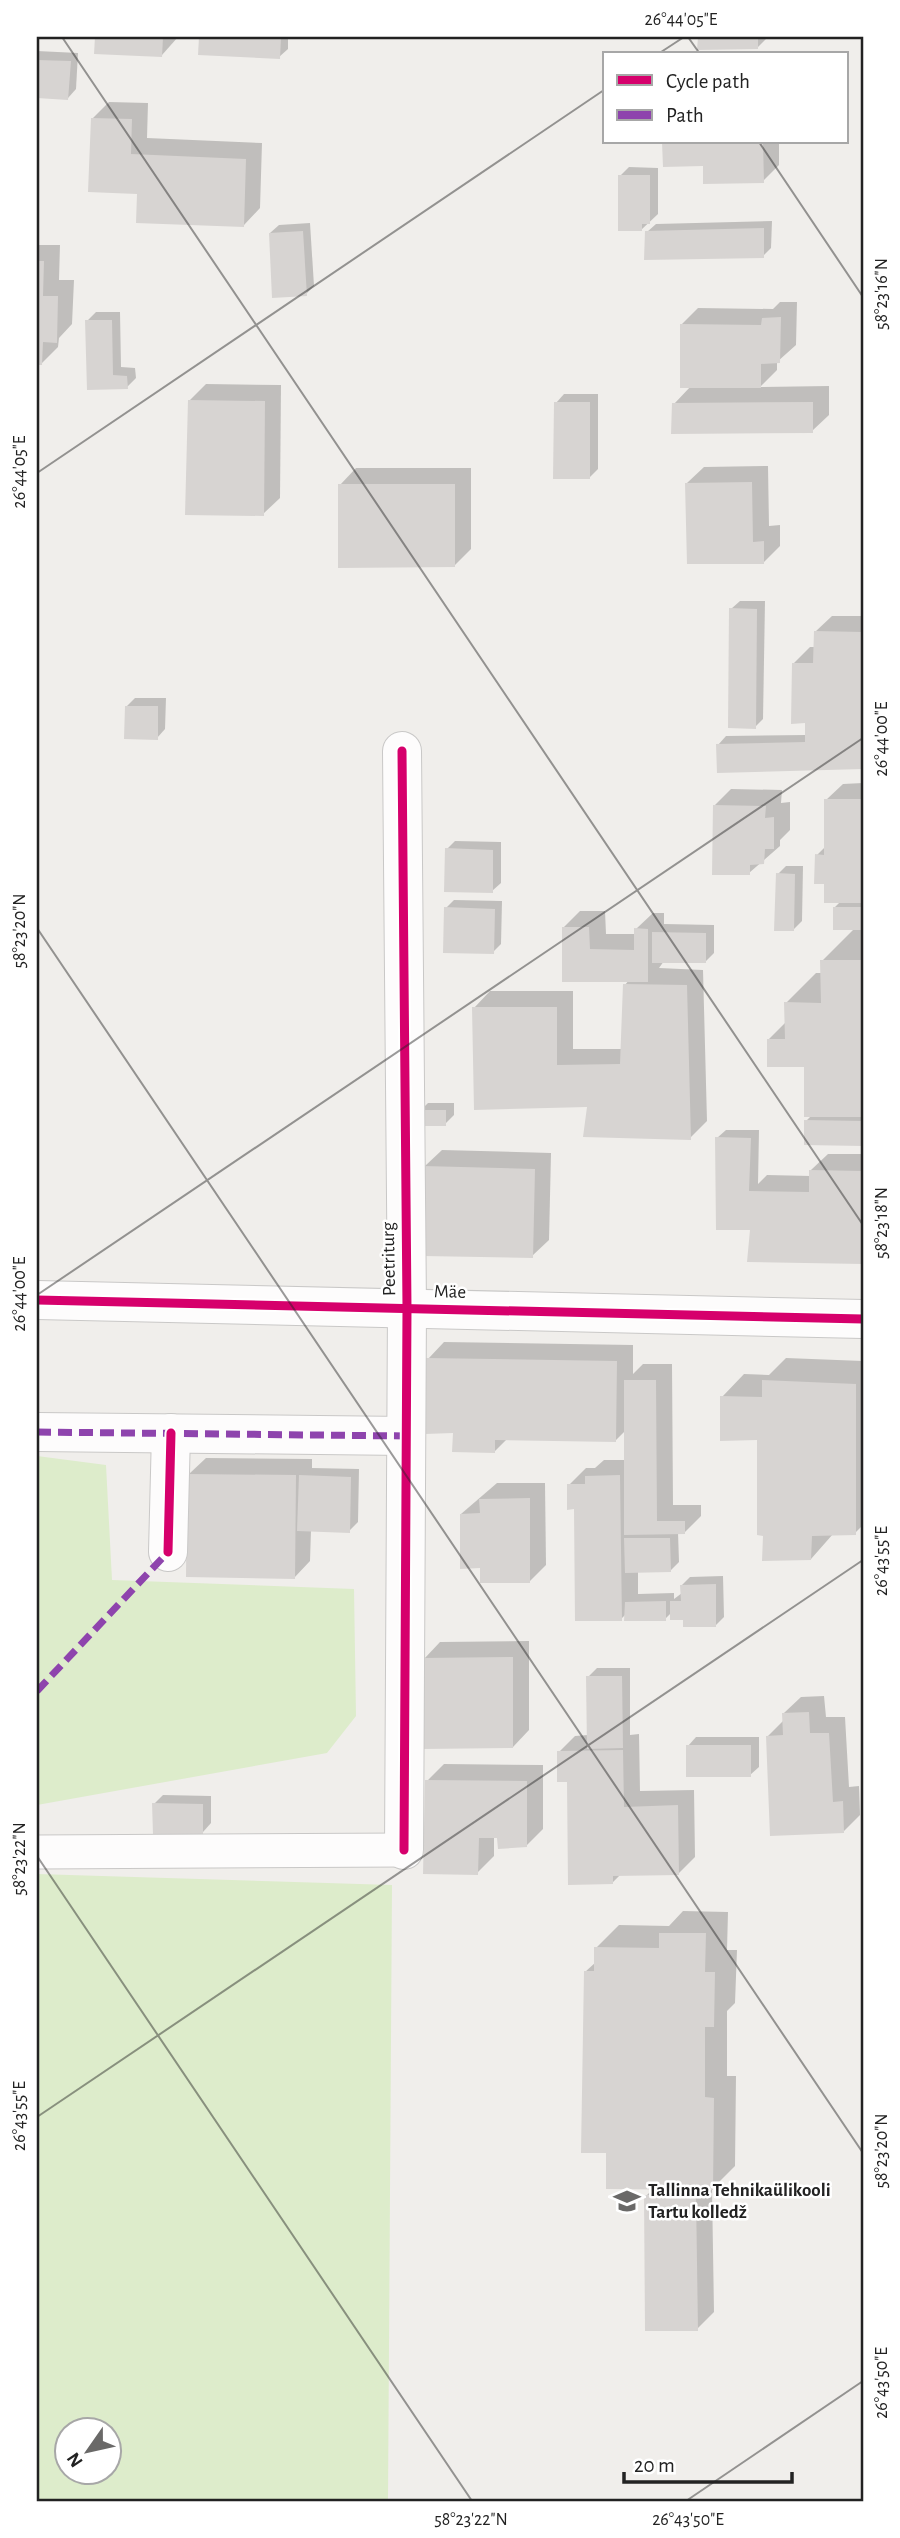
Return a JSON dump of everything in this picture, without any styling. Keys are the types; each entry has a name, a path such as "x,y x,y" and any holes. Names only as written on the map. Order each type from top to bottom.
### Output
{"street":[{"name":"Peetriturg","path":"402,751 407,1308 404,1850"},
{"name":"Mäe","path":"37,1300 863,1318"},
{"path":"37,1432 406,1436"},
{"path":"168,1552 171,1433"}],"lane":[{"path":"37,1852 404,1850"}],"green space":[{"path":"37,1456 106,1465 112,1580 354,1589 356,1716 327,1753 37,1805"},
{"path":"37,1874 392,1885 388,2501 37,2501"}],"building":[{"path":"95,37 163,37 162,57 94,54"},
{"path":"199,37 281,37 280,59 198,55"},
{"path":"698,37 758,37 758,49 697,50"},
{"path":"37,60 71,61 68,100 37,98"},
{"path":"91,118 132,119 131,154 246,159 244,227 136,223 137,194 88,192"},
{"path":"662,144 763,144 764,183 703,184 703,166 663,167"},
{"path":"618,175 650,175 650,224 642,224 642,231 618,231"},
{"path":"764,228 764,258 644,260 645,231"},
{"path":"303,231 307,296 272,298 269,233"},
{"path":"37,261 44,261 43,296 58,296 57,343 43,342 42,365 37,365"},
{"path":"781,317 780,363 761,364 761,388 680,388 680,324 761,325 762,318"},
{"path":"85,320 112,320 113,375 127,376 128,389 87,390"},
{"path":"188,400 265,401 264,516 185,515"},
{"path":"554,402 590,402 590,479 553,479"},
{"path":"813,402 813,433 671,434 672,403"},
{"path":"752,482 753,542 764,541 764,564 687,564 685,483"},
{"path":"338,484 455,484 455,567 338,568"},
{"path":"729,608 757,609 756,729 728,728"},
{"path":"814,631 863,632 863,769 717,773 716,744 805,742 805,723 791,724 792,663 813,663"},
{"path":"125,706 158,706 158,740 124,739"},
{"path":"824,799 863,799 863,903 824,903 824,884 814,884 815,854 824,855"},
{"path":"713,805 766,806 765,818 774,817 774,849 765,849 764,864 750,865 750,875 712,875"},
{"path":"445,848 493,850 493,893 444,892"},
{"path":"776,873 795,874 794,931 774,931"},
{"path":"444,907 495,909 494,954 443,953"},
{"path":"833,907 863,907 863,930 833,930"},
{"path":"562,927 589,927 590,949 634,950 634,928 648,929 648,982 562,982"},
{"path":"652,932 706,933 706,963 652,963"},
{"path":"820,960 863,960 863,1117 804,1117 804,1067 767,1067 767,1039 785,1039 784,1002 821,1003"},
{"path":"623,984 687,985 691,1140 583,1137 587,1107 474,1110 472,1007 557,1007 557,1065 620,1064"},
{"path":"418,1110 446,1110 446,1126 418,1126"},
{"path":"804,1120 863,1121 863,1146 804,1145"},
{"path":"715,1137 751,1138 749,1191 809,1192 809,1170 863,1171 863,1264 747,1262 750,1230 716,1230"},
{"path":"423,1166 535,1169 533,1258 423,1256"},
{"path":"426,1358 617,1361 616,1442 495,1440 495,1453 452,1452 453,1433 425,1434"},
{"path":"624,1380 656,1380 657,1521 685,1521 685,1534 624,1535"},
{"path":"762,1380 856,1384 856,1535 812,1536 811,1560 762,1561 763,1536 757,1535 757,1440 720,1441 720,1396 762,1397"},
{"path":"187,1474 296,1475 295,1579 186,1577"},
{"path":"299,1475 351,1477 350,1533 297,1531"},
{"path":"620,1475 622,1621 575,1621 574,1509 567,1510 567,1484 585,1484 585,1476"},
{"path":"530,1498 530,1583 480,1583 480,1568 460,1569 460,1514 480,1513 479,1499"},
{"path":"624,1538 670,1538 671,1572 625,1573"},
{"path":"716,1584 716,1627 683,1627 683,1620 670,1620 670,1601 681,1601 680,1585"},
{"path":"666,1601 666,1621 624,1621 625,1602"},
{"path":"513,1657 513,1748 422,1749 422,1658"},
{"path":"586,1676 622,1676 623,1748 587,1749"},
{"path":"809,1712 810,1733 829,1733 833,1802 843,1801 844,1833 770,1836 766,1736 783,1735 782,1713"},
{"path":"686,1745 751,1745 751,1777 686,1777"},
{"path":"623,1750 624,1807 678,1805 679,1875 613,1876 613,1884 568,1885 567,1782 557,1782 557,1751"},
{"path":"425,1780 527,1781 527,1847 498,1849 497,1838 479,1838 478,1875 423,1874"},
{"path":"152,1803 203,1804 203,1834 153,1834"},
{"path":"659,1933 706,1933 705,1972 715,1972 714,2027 705,2027 705,2097 714,2098 713,2190 606,2189 606,2153 581,2153 584,1971 594,1971 594,1947 659,1948"},
{"path":"644,2195 696,2195 698,2331 645,2331"}],"marked path":[{"path":"37,1432 406,1436"},
{"path":"37,1691 168,1552 168,1545"}],"cycle path":[{"path":"402,751 407,1308 404,1850"},
{"path":"37,1300 863,1319"},
{"path":"168,1552 171,1433"}],"place":[{"name":"Tallinna Tehnikaülikooli Tartu kolledž","path":"627,2201"}]}
